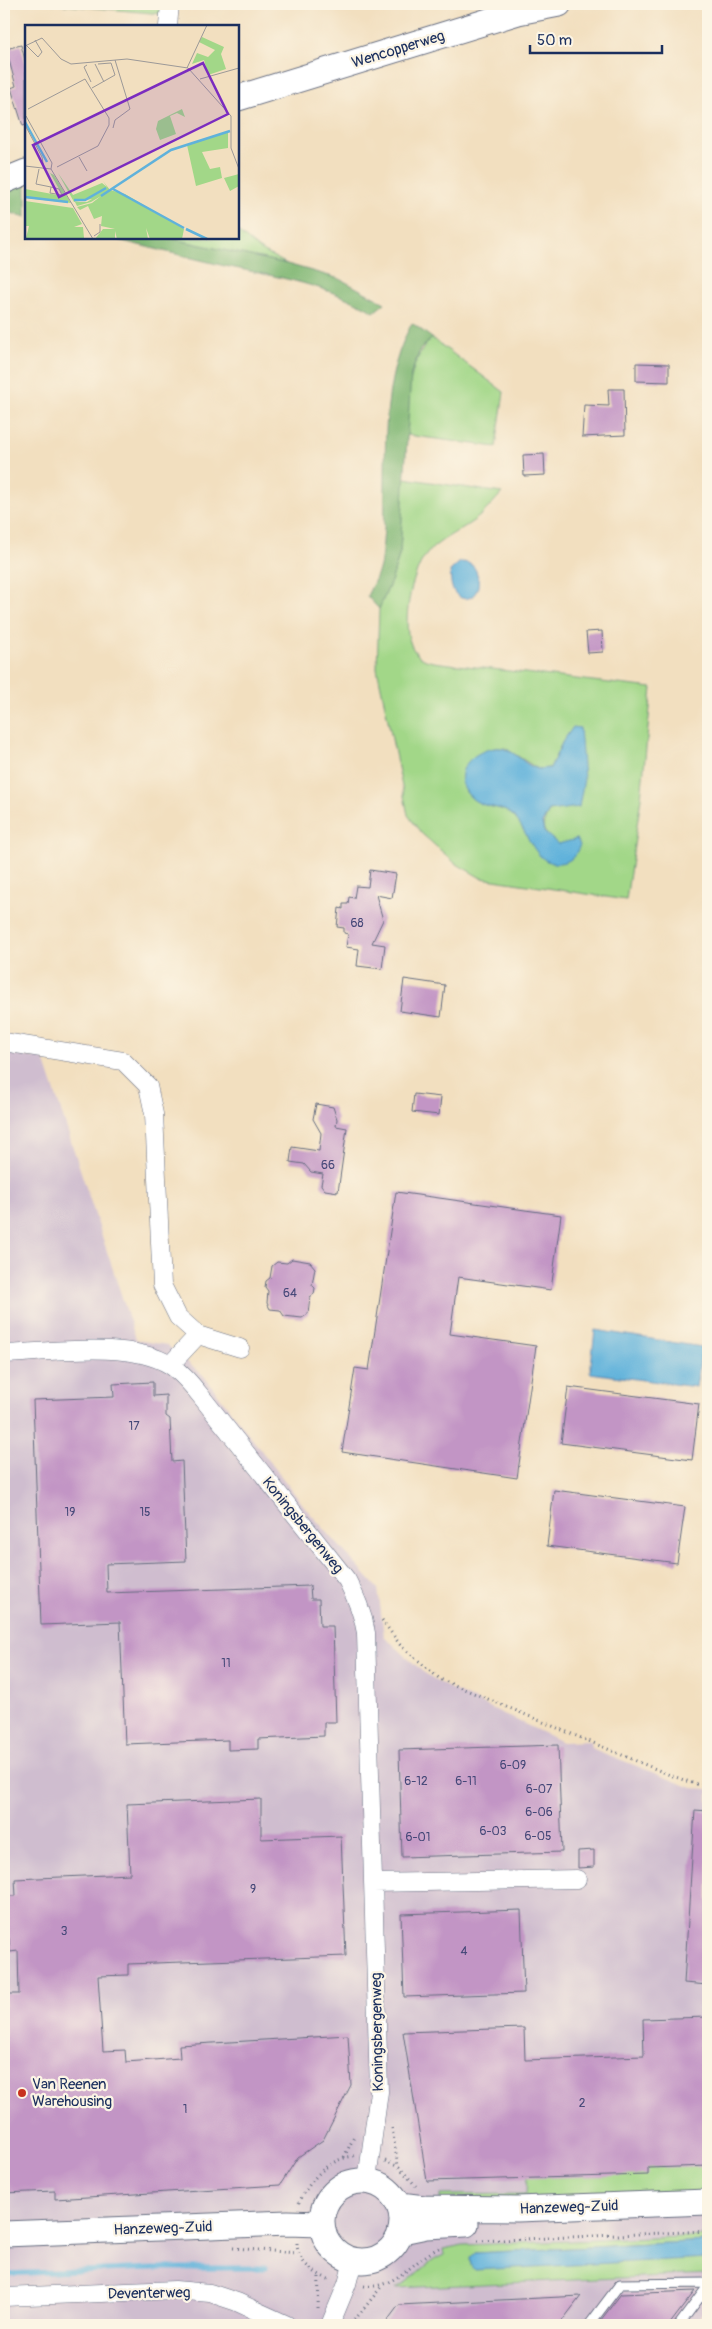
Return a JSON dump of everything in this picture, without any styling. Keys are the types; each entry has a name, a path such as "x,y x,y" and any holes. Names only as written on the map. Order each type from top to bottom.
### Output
{"street":[{"path":"168,25 170,4"},
{"name":"Wencopperweg","path":"239,98 518,12 559,4"},
{"path":"4,181 25,172"},
{"path":"4,1042 123,1061 148,1086 154,1114 162,1285 178,1317 198,1335 240,1348"},
{"path":"170,1365 198,1335"},
{"name":"Koningsbergenweg","path":"4,1354 132,1350 170,1365 200,1395 347,1580 360,1608 366,1633 379,2092 367,2180"},
{"path":"373,1883 577,1879"},
{"path":"367,2180 381,2185 392,2193 400,2205 403,2218 402,2232 388,2253 376,2259 353,2261 340,2255 330,2247 324,2236 321,2224 324,2206 334,2191 344,2184 367,2180"},
{"name":"Hanzeweg-Zuid","path":"400,2205 424,2208 517,2209 708,2202"},
{"name":"Hanzeweg-Zuid","path":"402,2232 426,2226 708,2212"},
{"name":"Hanzeweg-Zuid","path":"4,2234 278,2223 321,2224"},
{"path":"330,2325 347,2284 353,2261"},
{"name":"Deventerweg","path":"4,2297 175,2290 210,2293 237,2302 287,2325"}],"lane":[{"path":"589,2325 620,2284 708,2284"},
{"path":"679,2325 708,2284"}],"path":[{"path":"377,1615 401,1646 440,1679 670,1775 696,1784 708,1784"},
{"name":"Hanzeweg-Zuid","path":"471,2241 708,2231"},
{"path":"427,2253 444,2246"},
{"path":"319,2276 319,2311"},
{"path":"346,2325 357,2317 382,2286"}],"shaded area":[{"path":"4,1053 44,1059 136,1340 167,1345 203,1375 308,1511 378,1589 384,1636 423,1672 445,1686 562,1742 590,1741 591,1748 692,1788 708,1789 708,2306 693,2325 4,2325"}],"green space":[{"path":"54,4 161,4 162,14"},
{"path":"25,179 25,217 4,211 4,187"},
{"path":"239,233 259,249 287,264 174,239 239,239"},
{"path":"114,239 174,239 287,264 340,279 385,303 374,312 321,288"},
{"path":"412,323 432,338 420,350 411,374 400,552 392,579 379,609 367,596 381,560 384,530 388,409 392,379 400,351"},
{"path":"432,338 504,392 496,447 407,435 410,383 413,371 423,348"},
{"path":"404,478 502,493 474,521 428,552 418,568 410,593 407,621 411,645 417,654 425,660 435,662 652,688 641,798 626,900 481,878 455,863 421,833 408,815 377,668 379,609 392,579 400,552","holes":["563,741 558,809 549,811 543,827 546,833 558,844 540,856 525,830 514,816 509,812 478,802 465,791 494,748 505,748 538,769 550,768"]},
{"path":"708,2164 708,2195 440,2201 440,2195 526,2194 527,2176"},
{"path":"708,2236 708,2241 475,2253 708,2258 708,2274 395,2288 444,2255 443,2249 463,2245"}],"water":[{"path":"460,562 472,565 478,579 478,586 473,596 464,599 453,591 451,585 450,571"},
{"path":"573,727 580,728 584,779 579,807 549,811 542,823 544,832 558,844 577,839 580,845 570,860 559,863 550,862 543,859 537,853 513,816 502,809 484,805 472,799 463,785 463,770 467,763 479,753 495,748 501,748 513,753 533,767 539,769 550,768 563,741"},
{"path":"595,1330 702,1347 696,1387 590,1373"},
{"path":"708,2241 708,2258 474,2270 471,2266 470,2258 475,2253"}],"building":[{"path":"21,45 25,60 25,125 23,126 11,88 16,86 6,49"},
{"path":"636,363 669,364 669,382 636,381"},
{"path":"608,389 624,389 625,435 582,437 584,405 609,406"},
{"path":"544,454 545,475 524,476 523,455"},
{"path":"602,631 603,652 588,653 586,632"},
{"path":"370,870 396,874 392,898 376,895 383,920 372,943 385,945 382,969 357,966 359,949 346,947 348,934 344,933 344,928 337,927 339,908 343,909 343,904 348,904 349,897 354,898 356,886 368,887"},
{"path":"404,979 445,985 441,1017 400,1011"},
{"path":"414,1094 441,1097 439,1115 412,1112"},
{"path":"316,1104 333,1107 337,1119 336,1126 347,1128 338,1192 325,1190 321,1185 323,1174 311,1172 304,1164 290,1162 292,1147 319,1151 321,1133 313,1119"},
{"path":"396,1192 561,1215 551,1290 458,1277 450,1334 536,1346 517,1478 342,1452 355,1368 369,1370"},
{"path":"292,1259 310,1262 315,1268 312,1285 315,1288 314,1294 310,1297 308,1314 302,1318 284,1316 280,1310 270,1309 267,1303 268,1291 265,1287 266,1281 270,1278 272,1266 277,1262 287,1263"},
{"path":"153,1382 153,1396 166,1395 166,1416 170,1419 172,1462 182,1461 186,1561 106,1564 107,1593 310,1586 311,1599 319,1599 320,1626 333,1626 336,1722 324,1722 324,1736 258,1739 258,1749 228,1750 228,1740 125,1744 120,1622 41,1625 33,1400 114,1397 113,1384"},
{"path":"568,1387 699,1404 692,1460 561,1443"},
{"path":"554,1490 685,1507 677,1563 547,1546"},
{"path":"558,1745 562,1852 402,1857 399,1750"},
{"path":"261,1799 261,1839 341,1836 346,1956 128,1964 128,1975 98,1976 103,2051 125,2050 126,2062 180,2058 179,2045 348,2035 351,2085 323,2140 298,2157 280,2185 55,2199 55,2191 4,2193 4,1994 19,1994 18,1951 10,1952 9,1938 4,1938 4,1896 16,1896 15,1879 130,1874 127,1804"},
{"path":"695,1810 708,1811 708,1985 684,1983"},
{"path":"594,1850 594,1867 578,1868 578,1851"},
{"path":"521,1910 524,1993 404,1997 401,1914"},
{"path":"708,2017 708,2166 648,2168 648,2175 427,2181 403,2032 524,2028 525,2060 644,2056 643,2019"},
{"path":"695,2291 669,2325 597,2325 621,2294"},
{"path":"581,2296 559,2325 384,2325 399,2305"}],"waterway":[{"path":"4,2274 153,2268 266,2268"}],"place":[{"name":"Van Reenen Warehousing","path":"22,2093"}]}
